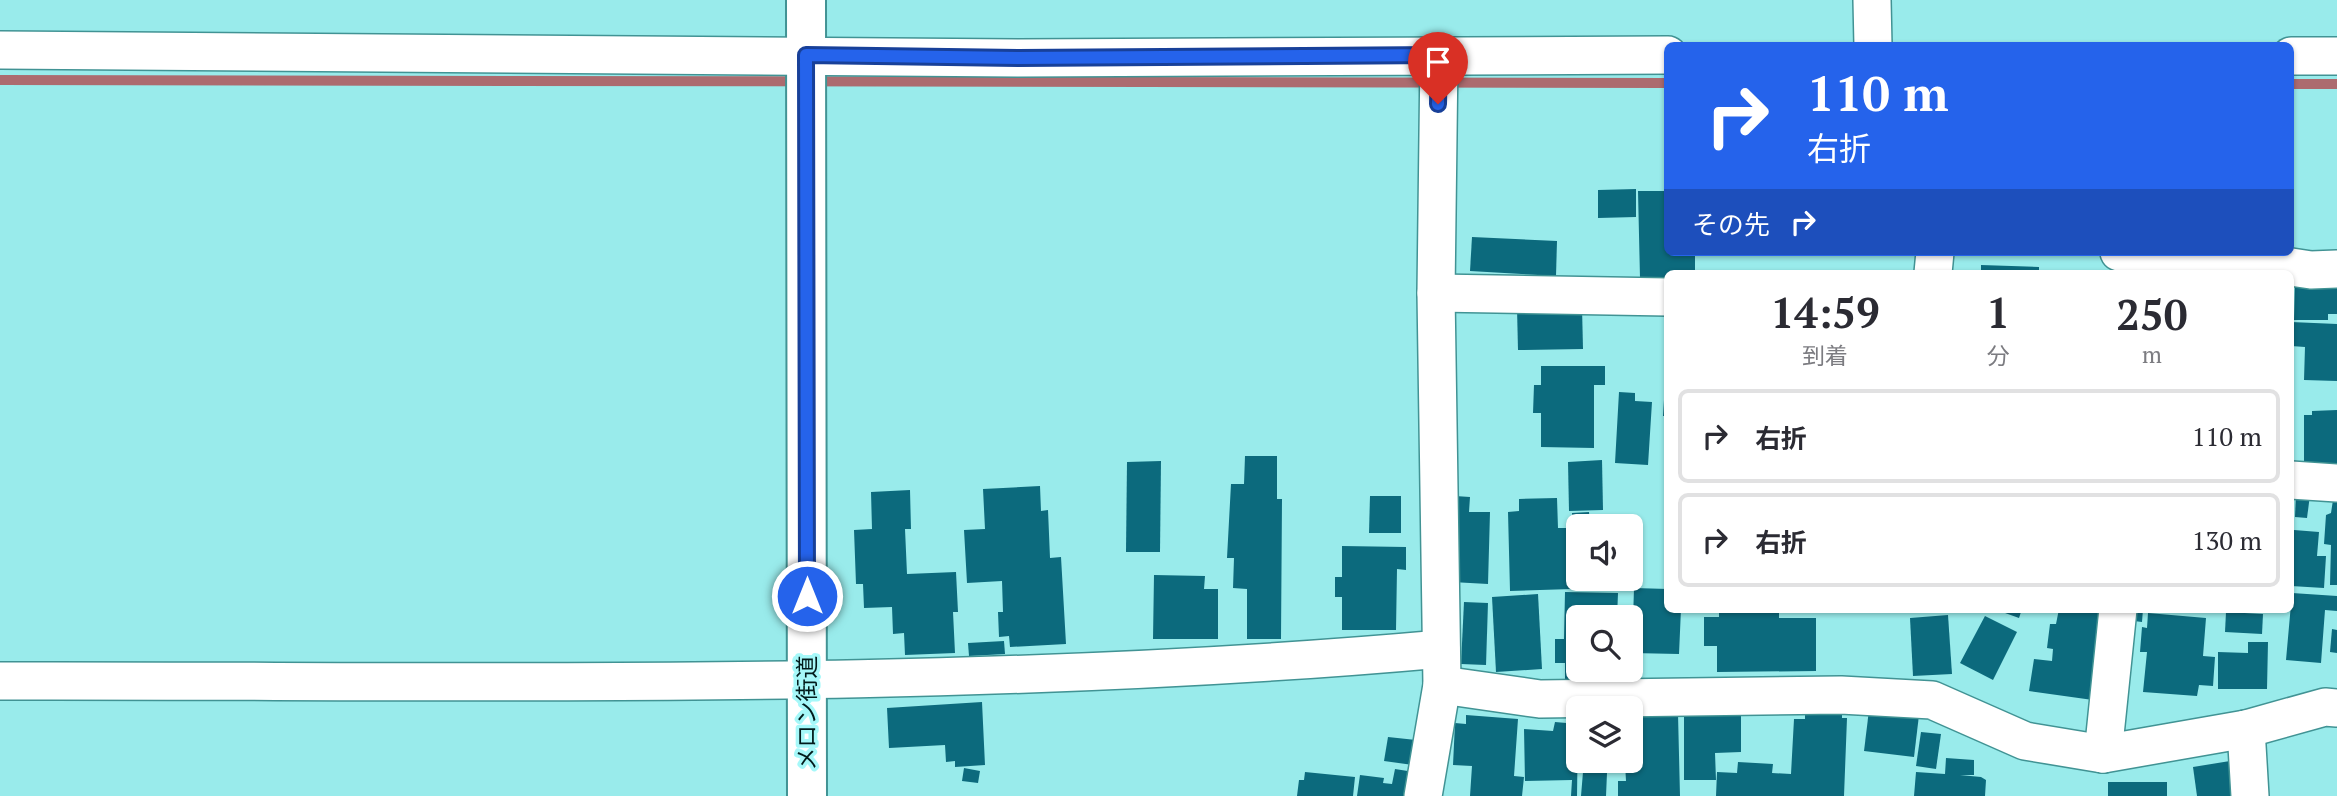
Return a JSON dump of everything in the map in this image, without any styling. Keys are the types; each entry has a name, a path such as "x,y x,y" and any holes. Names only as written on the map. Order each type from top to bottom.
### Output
{"street":[{"name":"メロン街道","path":"806,0 807,796"},
{"path":"1872,0 1873,42"},
{"path":"0,50 806,75 1018,58 1439,78 1664,55"},
{"path":"2294,56 2337,56"},
{"path":"1423,796 1442,685 1436,293 1439,78"},
{"path":"2217,256 2311,270 2337,270"},
{"path":"1436,293 1664,297"},
{"path":"2294,480 2337,483"},
{"path":"2103,754 2119,613"},
{"path":"0,681 807,679 1108,672 1441,649"},
{"path":"1442,685 1540,699 1841,695 1932,699 2025,741 2103,754 2246,729 2325,707 2337,708"},
{"path":"2246,729 2250,796"}],"building":[{"path":"1636,189 1636,217 1598,218 1598,190"},
{"path":"1638,191 1664,191 1664,256 1695,256 1695,270 1664,270 1664,279 1640,278"},
{"path":"1472,237 1557,241 1556,276 1470,271"},
{"path":"1981,265 2039,267 2039,270 1981,270"},
{"path":"2295,282 2337,283 2337,314 2328,314 2328,320 2294,320"},
{"path":"1582,307 1583,349 1518,350 1517,308"},
{"path":"2294,322 2337,324 2337,381 2304,380 2305,347 2294,346"},
{"path":"1541,366 1605,366 1605,385 1594,385 1594,448 1541,447 1541,413 1533,413 1534,385 1541,385"},
{"path":"1619,392 1635,393 1635,401 1652,402 1648,465 1615,463"},
{"path":"2337,410 2337,473 2304,473 2304,415 2312,415 2312,411"},
{"path":"1245,456 1277,456 1277,499 1282,499 1281,639 1247,639 1247,589 1233,588 1234,558 1227,558 1231,484 1244,484"},
{"path":"1602,460 1603,510 1569,511 1568,462"},
{"path":"1161,461 1160,552 1126,552 1127,462"},
{"path":"1040,486 1041,511 1048,510 1050,558 1061,557 1066,644 1010,647 1009,636 999,637 998,612 1003,612 1002,581 967,583 964,530 985,529 983,489"},
{"path":"910,490 911,529 905,529 907,574 956,572 958,612 953,612 955,653 905,655 904,633 893,634 892,607 864,608 863,584 856,584 854,530 872,529 871,492"},
{"path":"2296,494 2310,495 2307,518 2295,517"},
{"path":"1370,496 1401,496 1401,533 1369,533"},
{"path":"1455,496 1470,497 1469,512 1490,512 1488,584 1452,582"},
{"path":"1557,498 1558,528 1566,528 1566,589 1510,591 1508,512 1519,511 1519,499"},
{"path":"2333,500 2337,500 2337,585 2330,585 2331,545 2324,544 2326,515 2331,513"},
{"path":"2294,530 2319,532 2317,556 2326,556 2324,588 2294,586"},
{"path":"1342,546 1406,547 1406,570 1397,569 1396,630 1342,630 1342,597 1335,597 1335,577 1342,577"},
{"path":"1154,575 1205,576 1204,589 1218,589 1218,639 1153,639"},
{"path":"1664,589 1664,613 1681,613 1679,654 1643,653 1643,605 1633,605 1634,591"},
{"path":"1565,592 1618,593 1618,605 1566,605 1566,680 1565,663 1555,663 1555,639 1564,639"},
{"path":"2294,593 2337,596 2337,611 2325,610 2321,663 2286,660 2290,613 2294,613"},
{"path":"1538,594 1542,669 1496,672 1492,597"},
{"path":"1464,602 1488,603 1486,665 1461,664"},
{"path":"1719,613 1779,613 1779,618 1816,618 1816,671 1717,672 1717,646 1704,646 1704,617 1719,617"},
{"path":"2005,613 2021,613 2019,618"},
{"path":"2058,613 2112,613 2100,701 2029,691 2034,659 2052,661 2053,649 2047,648 2050,624 2056,624"},
{"path":"2135,613 2143,613 2142,622 2134,621"},
{"path":"2148,613 2206,618 2203,656 2215,657 2213,686 2199,685 2197,696 2143,692 2147,652 2140,652 2142,627 2147,628"},
{"path":"2226,613 2263,614 2262,634 2225,632"},
{"path":"1948,615 1952,674 1913,676 1910,618"},
{"path":"1985,616 2017,632 1993,680 1960,663"},
{"path":"2332,629 2337,630 2337,653 2330,652"},
{"path":"1004,641 1005,654 969,656 968,643"},
{"path":"2248,642 2268,642 2267,689 2218,689 2218,652 2248,653"},
{"path":"982,702 985,765 955,767 955,761 946,762 945,745 889,748 887,708"},
{"path":"1805,709 1842,710 1842,718 1847,718 1844,796 1716,796 1717,772 1737,773 1738,762 1773,764 1772,773 1791,774 1794,719 1805,719"},
{"path":"1869,710 1919,715 1914,757 1864,751"},
{"path":"1678,714 1680,796 1618,796 1618,781 1626,781 1626,773 1643,773 1643,715"},
{"path":"1741,714 1741,752 1715,753 1716,780 1684,780 1684,715"},
{"path":"1466,715 1518,719 1514,776 1524,777 1522,796 1470,796 1472,766 1453,765 1455,723 1466,724"},
{"path":"1555,722 1566,723 1566,773 1577,773 1577,796 1571,796 1572,780 1525,781 1524,729 1553,731"},
{"path":"1921,732 1941,734 1936,769 1916,766"},
{"path":"1388,737 1416,740 1413,765 1384,761"},
{"path":"1946,758 1974,760 1974,775 1960,775 1986,780 1985,796 1914,796 1916,772 1945,774"},
{"path":"2230,761 2235,796 2197,796 2193,767"},
{"path":"964,768 980,771 978,783 962,781"},
{"path":"1395,769 1414,772 1414,796 1357,796 1360,775 1384,778 1383,783 1392,784"},
{"path":"1305,772 1355,777 1353,796 1297,796 1299,780 1304,780"},
{"path":"1583,773 1607,773 1606,796 1581,796"},
{"path":"2108,782 2167,782 2167,796 2108,796"}],"waterway":[{"path":"0,80 1664,83"},
{"path":"2294,84 2337,84"}],"route":[{"path":"807,596 806,55 1018,58 1439,55 1438,104"}]}
